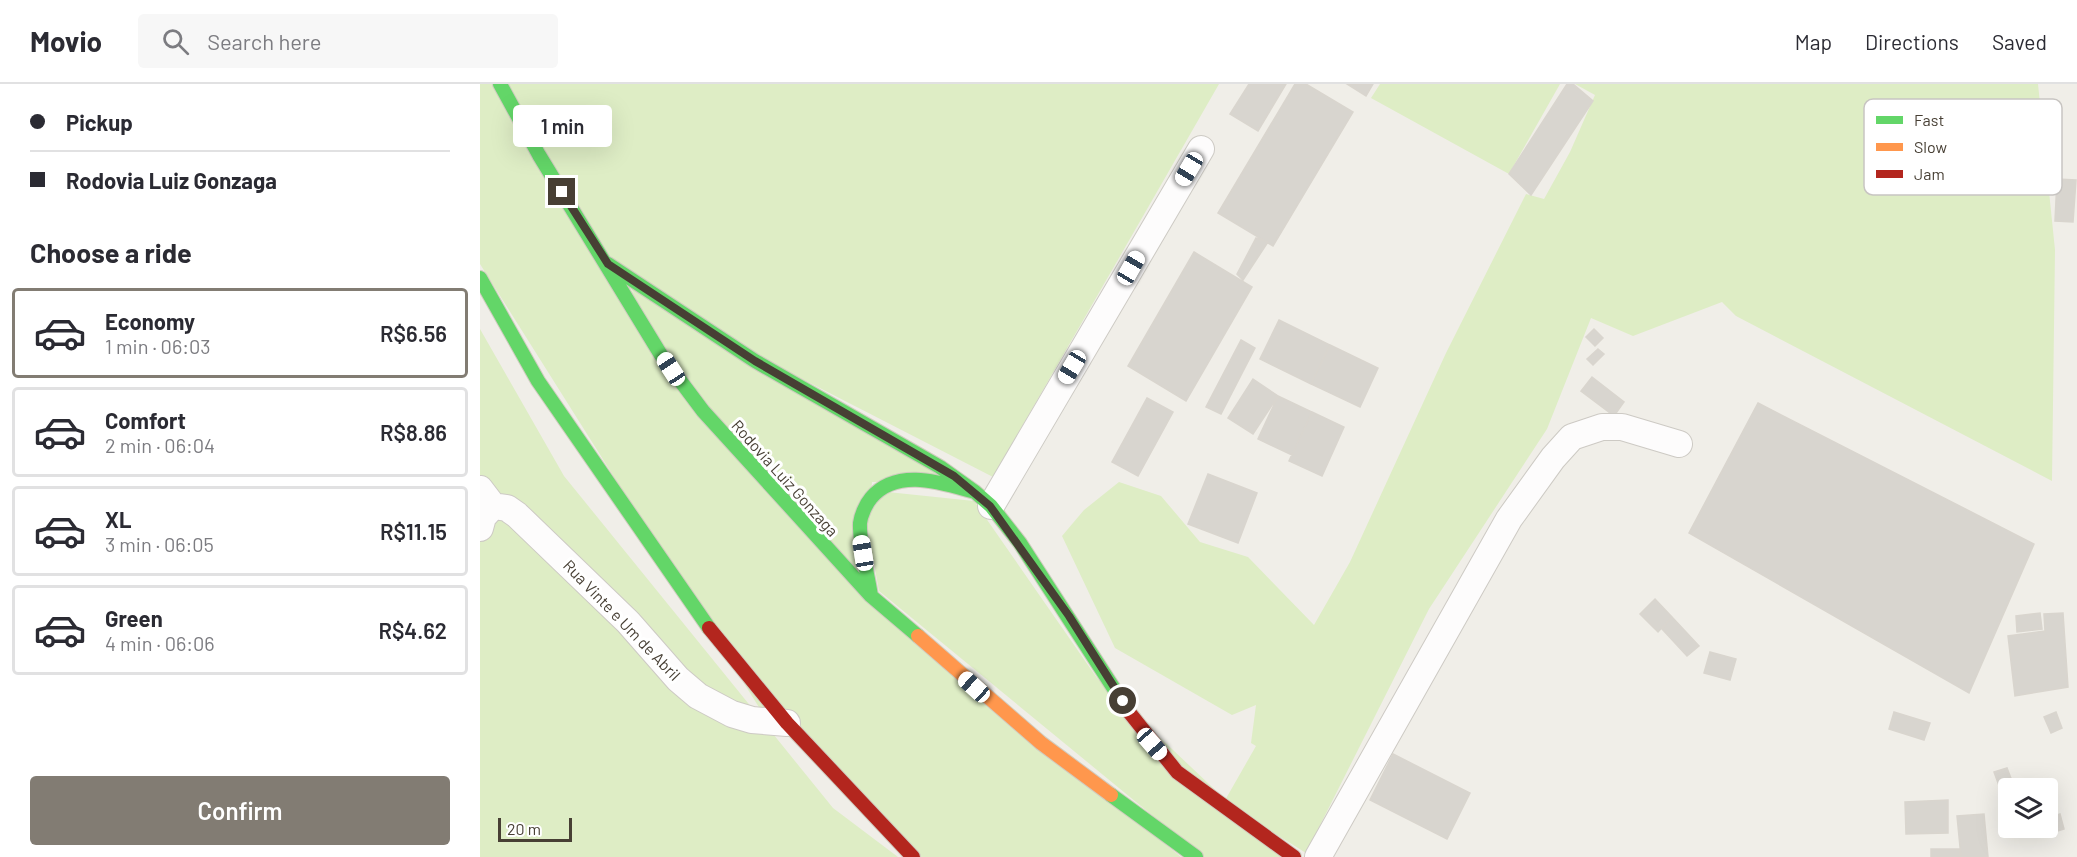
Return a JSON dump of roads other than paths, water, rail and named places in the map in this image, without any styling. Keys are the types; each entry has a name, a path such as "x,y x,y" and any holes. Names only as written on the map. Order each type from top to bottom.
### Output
{"main road":[{"name":"Rodovia Luiz Gonzaga","path":"500,84 539,155 680,383 871,596 1041,743 1196,857"},
{"path":"608,264 755,361 940,467 983,499 1057,598 1134,721 1152,744 1177,772 1294,857"},
{"path":"480,278 538,381 718,642 787,723 913,857"},
{"path":"871,596 861,522 862,513 875,492 885,485 914,478 983,499"}],"street":[{"path":"983,499 1201,149"},
{"path":"1318,857 1509,519 1553,458 1572,437 1602,427 1622,427 1679,444"},
{"name":"Rua Vinte e Um de Abril","path":"484,508 507,508 517,515 628,622 678,679 698,696 732,714 752,720 787,723"}]}
